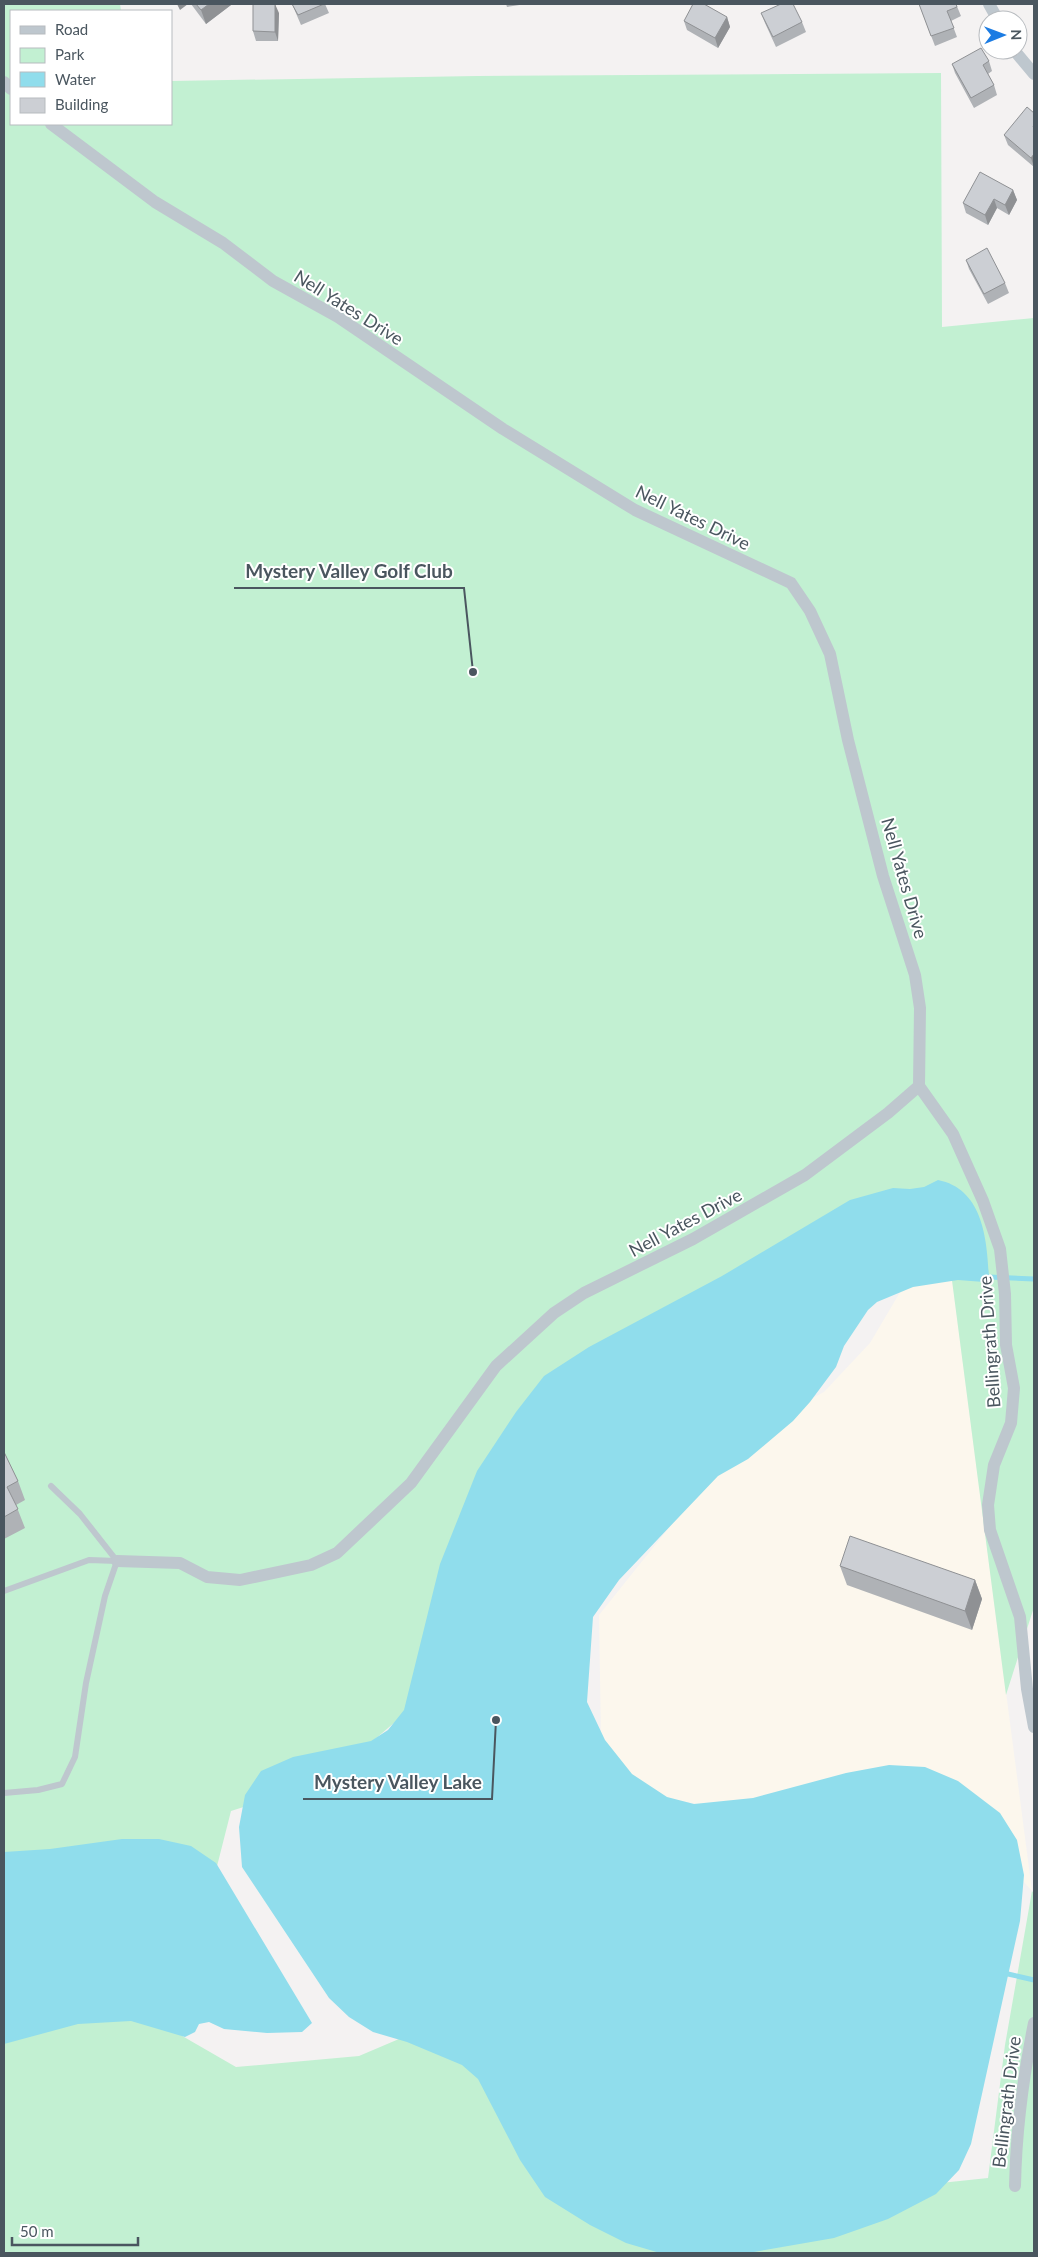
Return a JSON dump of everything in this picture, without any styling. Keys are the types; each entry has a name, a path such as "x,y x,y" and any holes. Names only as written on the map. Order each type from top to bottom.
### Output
{"street":[{"path":"1022,60 1034,74"},
{"name":"Nell Yates Drive","path":"52,125 155,202 223,243 273,281 338,317 520,439 635,510 791,583 810,611 830,654 848,740 883,876 916,975 920,1008 919,1086 888,1113 805,1175 694,1239 584,1294 554,1313 496,1366 411,1483 337,1553 311,1565 240,1580 207,1576 180,1563 117,1561"},
{"name":"Bellingrath Drive","path":"919,1086 953,1134 983,1201 1000,1249 1005,1294 1006,1345 1014,1388 1011,1423 994,1465 988,1505 990,1530 1020,1618 1027,1689 1034,1727"},
{"name":"Bellingrath Drive","path":"1014,2186 1016,2138 1024,2073 1034,2023"}],"lane":[{"path":"51,1486 80,1514 117,1561"},
{"path":"4,1591 89,1560 117,1561"},
{"path":"4,1793 38,1790 62,1784 74,1757 86,1683 105,1596 117,1561"}],"shaded area":[{"path":"944,1218 1032,1891 974,1827 735,1811 649,1795 601,1738 599,1615 692,1499 767,1422 824,1392 870,1343"}],"green space":[{"path":"4,4 120,4 121,10 10,10 10,125 172,125 172,81 477,76 941,73 942,327 1034,318 1034,1607 1006,1695 944,1219 429,1693 326,1781 231,1811 214,1878 4,1910"},
{"path":"1032,1891 1034,1894 1034,2253 4,2253 4,2028 111,2003 158,2022 236,2067 359,2056 406,2036 865,2191 988,2178 1005,2045"}],"water":[{"path":"938,1180 953,1185 965,1194 980,1218 987,1247 989,1277 984,1282 958,1280 913,1287 877,1302 868,1310 844,1346 836,1367 793,1421 748,1459 718,1476 619,1580 593,1617 587,1702 605,1740 632,1774 667,1797 694,1804 753,1798 846,1773 889,1765 925,1767 958,1781 1000,1813 1017,1840 1024,1875 1020,1921 971,2144 959,2170 936,2194 888,2219 834,2238 748,2253 660,2253 626,2243 590,2225 545,2197 520,2160 478,2079 462,2065 407,2042 373,2032 349,2017 329,1998 242,1867 239,1827 245,1795 261,1771 293,1757 371,1741 388,1730 404,1710 440,1564 477,1471 516,1412 544,1376 589,1347 722,1276 850,1200 893,1188 910,1189 924,1187"},
{"path":"122,1839 159,1839 191,1846 216,1863 312,2023 302,2032 267,2033 224,2029 209,2022 199,2024 195,2032 185,2037 131,2021 78,2024 4,2044 4,1852 50,1849"}],"building":[{"path":"196,4 209,4 201,10"},
{"path":"253,4 275,4 275,32 253,31"},
{"path":"292,4 324,4 298,15"},
{"path":"693,4 704,4 727,17 715,38 684,21"},
{"path":"781,4 793,4 802,22 773,37 761,13"},
{"path":"919,4 956,4 957,7 947,11 954,28 931,36"},
{"path":"978,50 978,60 989,61 983,65 994,85 971,98 952,64"},
{"path":"1027,107 1034,113 1034,154 1031,158 1004,135"},
{"path":"980,172 1013,190 1005,205 994,199 985,215 963,203"},
{"path":"987,248 1005,283 984,294 966,260"},
{"path":"4,1452 18,1481 7,1487 18,1509 4,1517"},
{"path":"850,1536 975,1580 965,1611 840,1566"}],"waterway":[{"path":"989,1277 1034,1279"},
{"path":"1008,1974 1034,1980"}],"place":[{"name":"Mystery Valley Golf Club","path":"473,672"},
{"name":"Mystery Valley Lake","path":"496,1720"}]}
